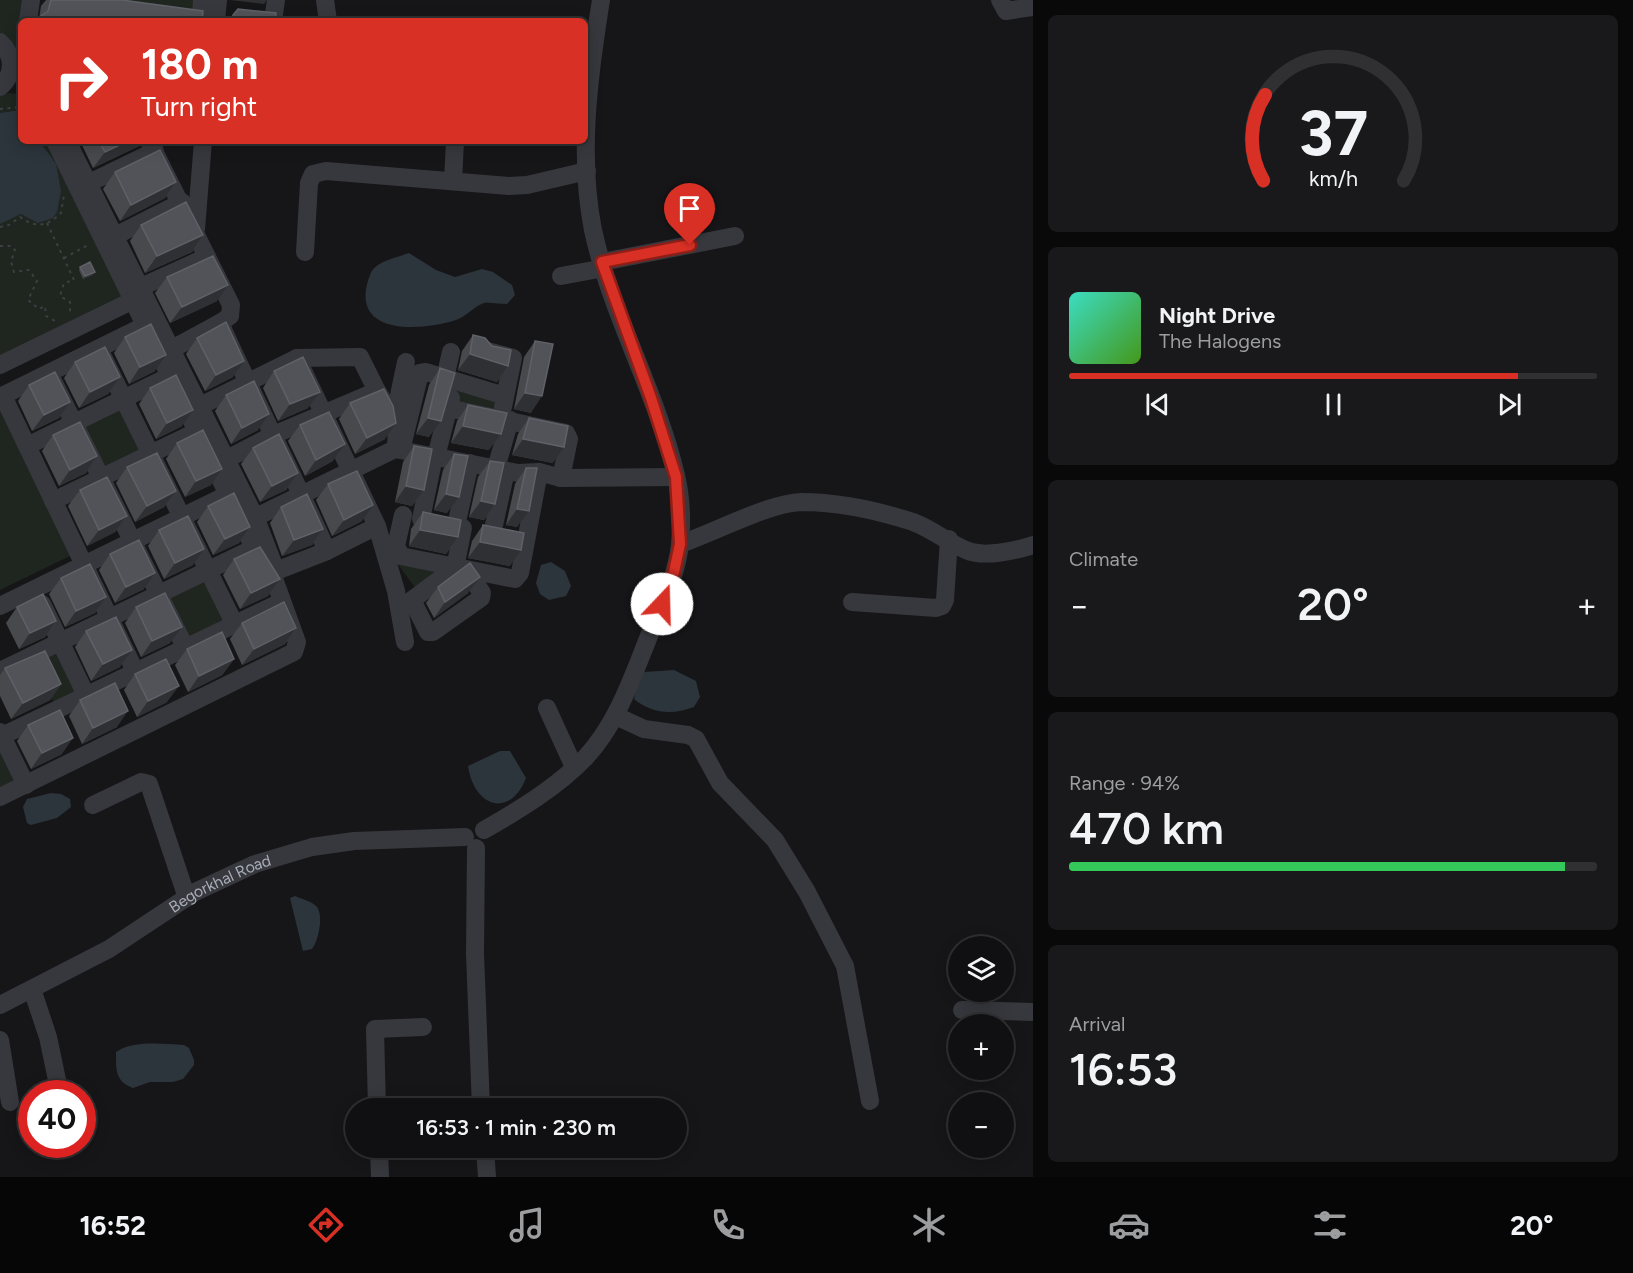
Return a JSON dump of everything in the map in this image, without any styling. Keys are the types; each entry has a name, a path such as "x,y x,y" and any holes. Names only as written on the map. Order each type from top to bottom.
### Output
{"street":[{"path":"28,18 31,0"},
{"path":"179,14 205,14 218,0"},
{"path":"273,18 276,0"},
{"path":"325,0 327,18"},
{"path":"588,128 589,84 602,0"},
{"path":"1000,0 1006,11 1033,7"},
{"path":"0,42 10,54 11,79"},
{"path":"0,797 238,682 297,648 281,602 275,574 151,323 139,294 57,144"},
{"path":"69,144 89,183 109,237"},
{"path":"196,231 203,144"},
{"path":"453,180 455,144"},
{"path":"547,708 574,767 596,744 616,716 674,572 680,544 676,477 651,398 603,265 591,218 587,171 588,144"},
{"path":"89,183 152,146 182,202 232,308 230,316 220,323 172,349"},
{"path":"305,252 309,183 313,174 326,171 509,186 527,185 587,171"},
{"path":"109,237 182,202"},
{"path":"561,276 735,236"},
{"path":"0,365 139,294 207,256"},
{"path":"151,323 172,349 176,373 200,406 203,428 227,459 232,487"},
{"path":"135,671 2,397 151,323"},
{"path":"220,323 271,436 301,492 327,551"},
{"path":"99,349 234,623"},
{"path":"484,351 513,358 505,396 502,466 492,534"},
{"path":"421,519 448,408 451,352"},
{"path":"200,406 246,381 297,358 360,357 394,419"},
{"path":"297,358 377,526 396,591 405,642"},
{"path":"398,444 394,419 405,362"},
{"path":"398,444 418,376 424,372 505,396"},
{"path":"49,373 185,647"},
{"path":"27,446 176,373"},
{"path":"227,459 271,436 377,391"},
{"path":"448,408 568,434 561,478"},
{"path":"53,501 203,428"},
{"path":"247,518 398,444 502,466"},
{"path":"436,453 470,464 518,465 561,478 676,477"},
{"path":"460,569 460,527 470,464"},
{"path":"524,540 397,514 398,554 514,579 520,573 535,472"},
{"path":"0,594 81,560 232,487"},
{"path":"680,544 773,507 798,502 819,503 890,516 914,523 949,539 966,550 978,553 1033,545"},
{"path":"247,518 254,548 267,572 275,574 377,526"},
{"path":"852,602 936,608 942,606 945,600 949,539"},
{"path":"0,671 254,548"},
{"path":"0,606 34,589 81,560"},
{"path":"34,589 86,695"},
{"path":"26,784 1,734 281,602"},
{"path":"215,632 238,682"},
{"path":"160,659 183,708"},
{"path":"109,684 132,733"},
{"path":"54,711 77,760"},
{"path":"616,716 644,729 688,735 696,739 720,783 775,840 807,892 845,966 870,1101"},
{"name":"Begorkhal Road","path":"0,1005 109,949 187,898 255,864 312,847 354,841 470,842 467,830 473,826 484,830 518,811 574,767"},
{"path":"93,804 141,782 149,784 187,898"},
{"path":"470,842 481,1098"},
{"path":"32,989 48,1037 57,1080"},
{"path":"962,1010 1033,1012"},
{"path":"377,1098 375,1029 423,1027"},
{"path":"0,1040 10,1102"},
{"path":"379,1158 380,1177"},
{"path":"486,1158 487,1177"}],"path":[{"path":"0,109 18,107"},
{"path":"0,227 9,225 20,217 33,225 47,224 61,213 63,187"},
{"path":"47,224 74,280 64,283 60,289 60,296 70,302 68,317"},
{"path":"64,258 109,237"},
{"path":"0,246 10,246 15,250 11,261 14,272 29,270 34,275 37,281 28,300 31,305 39,309 45,306 46,316 51,320 62,320"}],"shaded area":[{"path":"0,0 25,0 23,18 18,18 18,52 11,52 0,40"},
{"path":"57,0 197,0 196,12"},
{"path":"18,94 18,144 51,144 126,298 0,359 0,95"},
{"path":"18,111 18,144 41,144 56,164 61,191 57,212 53,218 38,223 21,214 0,224 0,113"},
{"path":"409,253 436,270 455,277 482,269 493,272 512,285 515,295 507,304 484,303 460,319 440,324 406,327 377,319 368,309 366,295 370,275 381,263"},
{"path":"451,385 503,397 498,421 446,409"},
{"path":"122,403 146,452 102,473 78,424"},
{"path":"0,405 74,554 0,590"},
{"path":"551,562 565,571 571,586 566,596 549,600 540,594 536,583 541,565"},
{"path":"397,563 448,572 419,593"},
{"path":"207,573 231,622 186,643 162,595"},
{"path":"59,645 83,694 56,707 32,659"},
{"path":"674,670 696,681 700,697 694,707 663,712 648,708 634,699 638,682 644,672"},
{"path":"0,743 19,781 0,790"},
{"path":"500,751 510,751 526,778 519,791 511,799 502,803 493,803 477,791 468,766"},
{"path":"51,793 61,794 70,799 71,807 57,818 31,825 27,823 23,807 27,799"},
{"path":"295,896 313,904 319,911 319,929 312,949 303,951 290,898"},
{"path":"148,1044 184,1045 189,1048 194,1065 183,1079 173,1082 150,1082 133,1088 123,1082 118,1074 116,1052 123,1048"}],"building":[{"path":"51,0 122,0 203,11 202,18 41,18 48,11"},
{"path":"238,9 276,13 275,18 232,18"},
{"path":"101,144 122,144 105,152"},
{"path":"160,150 176,182 131,205 115,172"},
{"path":"186,202 203,235 157,256 141,225"},
{"path":"213,256 228,285 182,307 167,277"},
{"path":"90,262 95,272 85,276 80,267"},
{"path":"226,322 244,361 216,375 197,338"},
{"path":"151,324 166,355 140,367 125,337"},
{"path":"473,335 485,338 492,346 511,350 508,366 470,354"},
{"path":"535,341 553,344 542,396 525,393"},
{"path":"105,347 120,377 90,392 75,362"},
{"path":"303,357 320,392 290,404 274,371"},
{"path":"440,368 455,373 441,421 428,418"},
{"path":"55,372 70,402 44,415 29,385"},
{"path":"176,375 193,410 167,423 150,388"},
{"path":"254,381 269,414 242,428 226,395"},
{"path":"384,389 393,406 396,423 367,438 350,403"},
{"path":"468,405 507,413 501,434 463,426"},
{"path":"329,412 345,444 316,460 300,425"},
{"path":"529,418 568,426 564,447 523,439"},
{"path":"80,422 97,456 70,470 53,435"},
{"path":"203,430 222,469 196,481 177,443"},
{"path":"279,434 298,473 272,486 253,448"},
{"path":"414,446 432,449 424,490 406,486"},
{"path":"157,453 176,491 147,506 127,467"},
{"path":"454,454 468,456 459,497 446,494"},
{"path":"490,461 504,463 495,504 481,501"},
{"path":"526,468 537,468 529,511 517,509"},
{"path":"357,471 373,505 344,520 328,484"},
{"path":"107,477 127,516 99,530 80,490"},
{"path":"234,493 250,527 225,539 208,506"},
{"path":"307,494 323,529 294,540 281,507"},
{"path":"423,512 461,520 458,537 420,530"},
{"path":"188,516 204,549 175,563 159,530"},
{"path":"483,525 524,533 521,550 480,542"},
{"path":"139,540 155,573 126,587 110,554"},
{"path":"260,547 280,579 251,593 234,559"},
{"path":"470,563 480,577 445,602 438,587"},
{"path":"90,564 106,597 76,611 61,578"},
{"path":"165,593 182,627 152,641 136,607"},
{"path":"43,594 56,621 30,633 17,607"},
{"path":"284,602 296,628 254,649 242,623"},
{"path":"116,617 132,650 103,664 86,631"},
{"path":"222,632 234,659 199,676 187,649"},
{"path":"45,651 61,684 23,703 5,668"},
{"path":"166,659 179,686 148,701 135,674"},
{"path":"115,683 128,711 93,728 80,700"},
{"path":"60,710 73,738 42,753 28,725"}],"route":[{"path":"662,604 674,572 680,544 680,508 676,477 667,443 602,262 690,245"}]}
